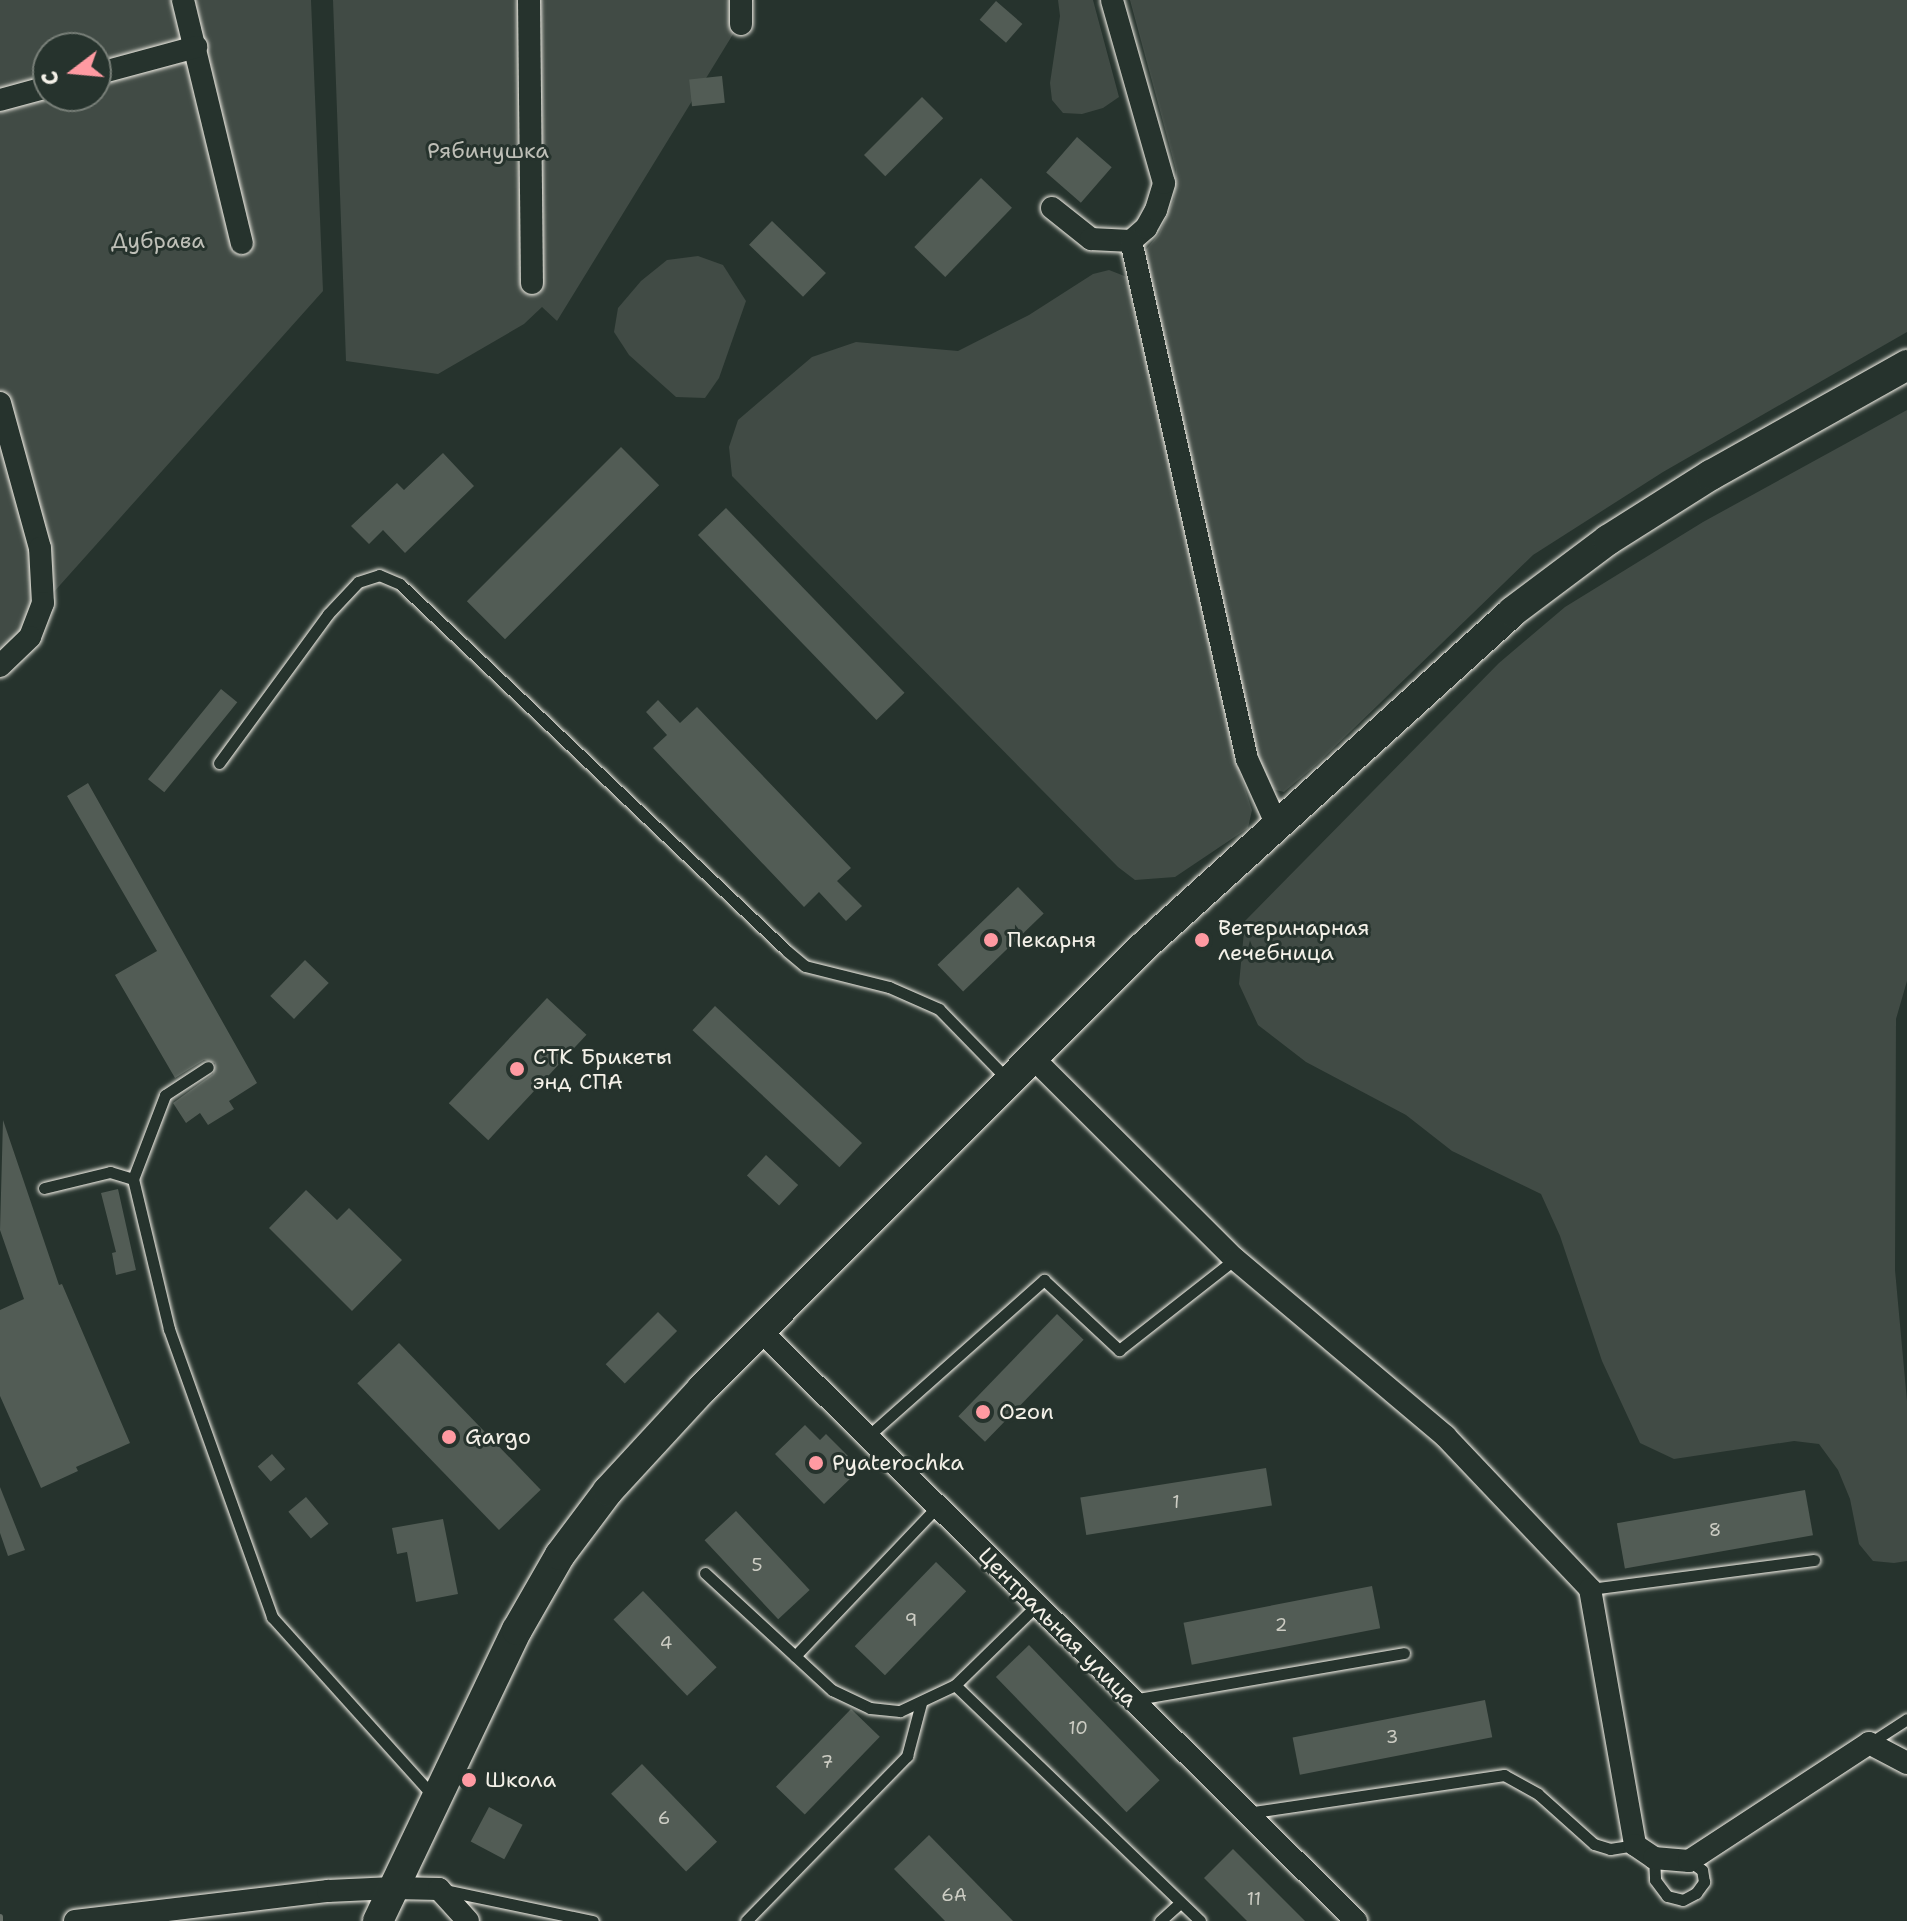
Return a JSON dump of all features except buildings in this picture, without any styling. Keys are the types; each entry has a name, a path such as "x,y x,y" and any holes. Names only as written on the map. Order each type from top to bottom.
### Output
{"street":[{"path":"183,0 242,243"},
{"path":"529,0 532,283"},
{"path":"741,0 741,24"},
{"path":"1052,208 1091,239 1131,241 1146,228 1164,183 1112,0"},
{"path":"112,70 196,47"},
{"path":"0,100 32,91"},
{"path":"1131,241 1247,759 1277,825"},
{"path":"378,1921 517,1630 560,1555 608,1491 761,1331 1142,948 1512,612 1608,540 1711,475 1907,365"},
{"path":"0,403 40,548 43,603 30,637 0,666"},
{"path":"1033,1058 1235,1259 1445,1436 1590,1589 1635,1845 1654,1858 1689,1861 1869,1743 1907,1763"},
{"name":"Центральная улица","path":"761,1331 1356,1921"},
{"path":"75,1921 328,1891 393,1888 439,1889 468,1921"}],"lane":[{"path":"219,763 328,614 358,582 379,575 400,584 805,966 889,987 939,1009 1010,1081"},
{"path":"208,1067 165,1095 133,1179 169,1329 272,1617 436,1798"},
{"path":"44,1188 110,1172 133,1179"},
{"path":"867,1437 1044,1280 1119,1350 1235,1259"},
{"path":"795,1656 937,1507"},
{"path":"1590,1589 1814,1560"},
{"path":"705,1573 832,1690 870,1708 900,1711 955,1685 1037,1605"},
{"path":"1132,1700 1404,1653"},
{"path":"955,1685 1200,1921"},
{"path":"746,1921 907,1756 921,1703"},
{"path":"1869,1743 1907,1719"},
{"path":"1245,1814 1504,1775 1538,1794 1594,1844 1610,1849 1635,1845"},
{"path":"1654,1858 1655,1880 1667,1896 1683,1900 1696,1893 1704,1882 1702,1870 1689,1861"},
{"path":"439,1889 593,1921"},
{"path":"1160,1921 1180,1903"}],"green space":[{"name":"Дубрава","path":"0,0 311,0 323,291 44,603 0,666"},
{"name":"Рябинушка","path":"333,0 754,0 557,321 542,307 524,324 438,374 346,361"},
{"path":"1058,0 1093,0 1119,97 1103,108 1082,114 1063,113 1052,100 1050,83 1060,16"},
{"path":"1130,0 1907,0 1907,332 1663,472 1533,555 1316,765 1284,792 1268,788 1252,757 1144,252 1159,234 1174,199 1176,170"},
{"path":"698,256 723,265 746,301 719,378 705,398 676,397 629,355 614,332 618,308 641,281 667,260"},
{"path":"1109,270 1127,277 1237,764 1252,810 1248,828 1175,877 1135,880 1118,867 732,476 729,447 738,420 812,357 856,342 958,351 1029,315 1093,274"},
{"path":"1907,410 1907,981 1896,1019 1895,1270 1907,1401 1907,1561 1894,1563 1873,1561 1859,1544 1850,1499 1838,1470 1819,1444 1794,1441 1674,1459 1640,1443 1602,1361 1560,1236 1541,1194 1452,1151 1406,1115 1306,1062 1258,1025 1239,984 1245,921 1499,663 1565,607 1703,522"}],"place":[{"name":"Пекарня","path":"991,940"},
{"name":"Ветеринарная лечебница","path":"1202,940"},
{"name":"СТК Брикеты энд СПА","path":"517,1069"},
{"name":"Ozon","path":"983,1412"},
{"name":"Gargo","path":"449,1437"},
{"name":"Pyaterochka","path":"816,1463"},
{"name":"Школа","path":"469,1780"}]}
